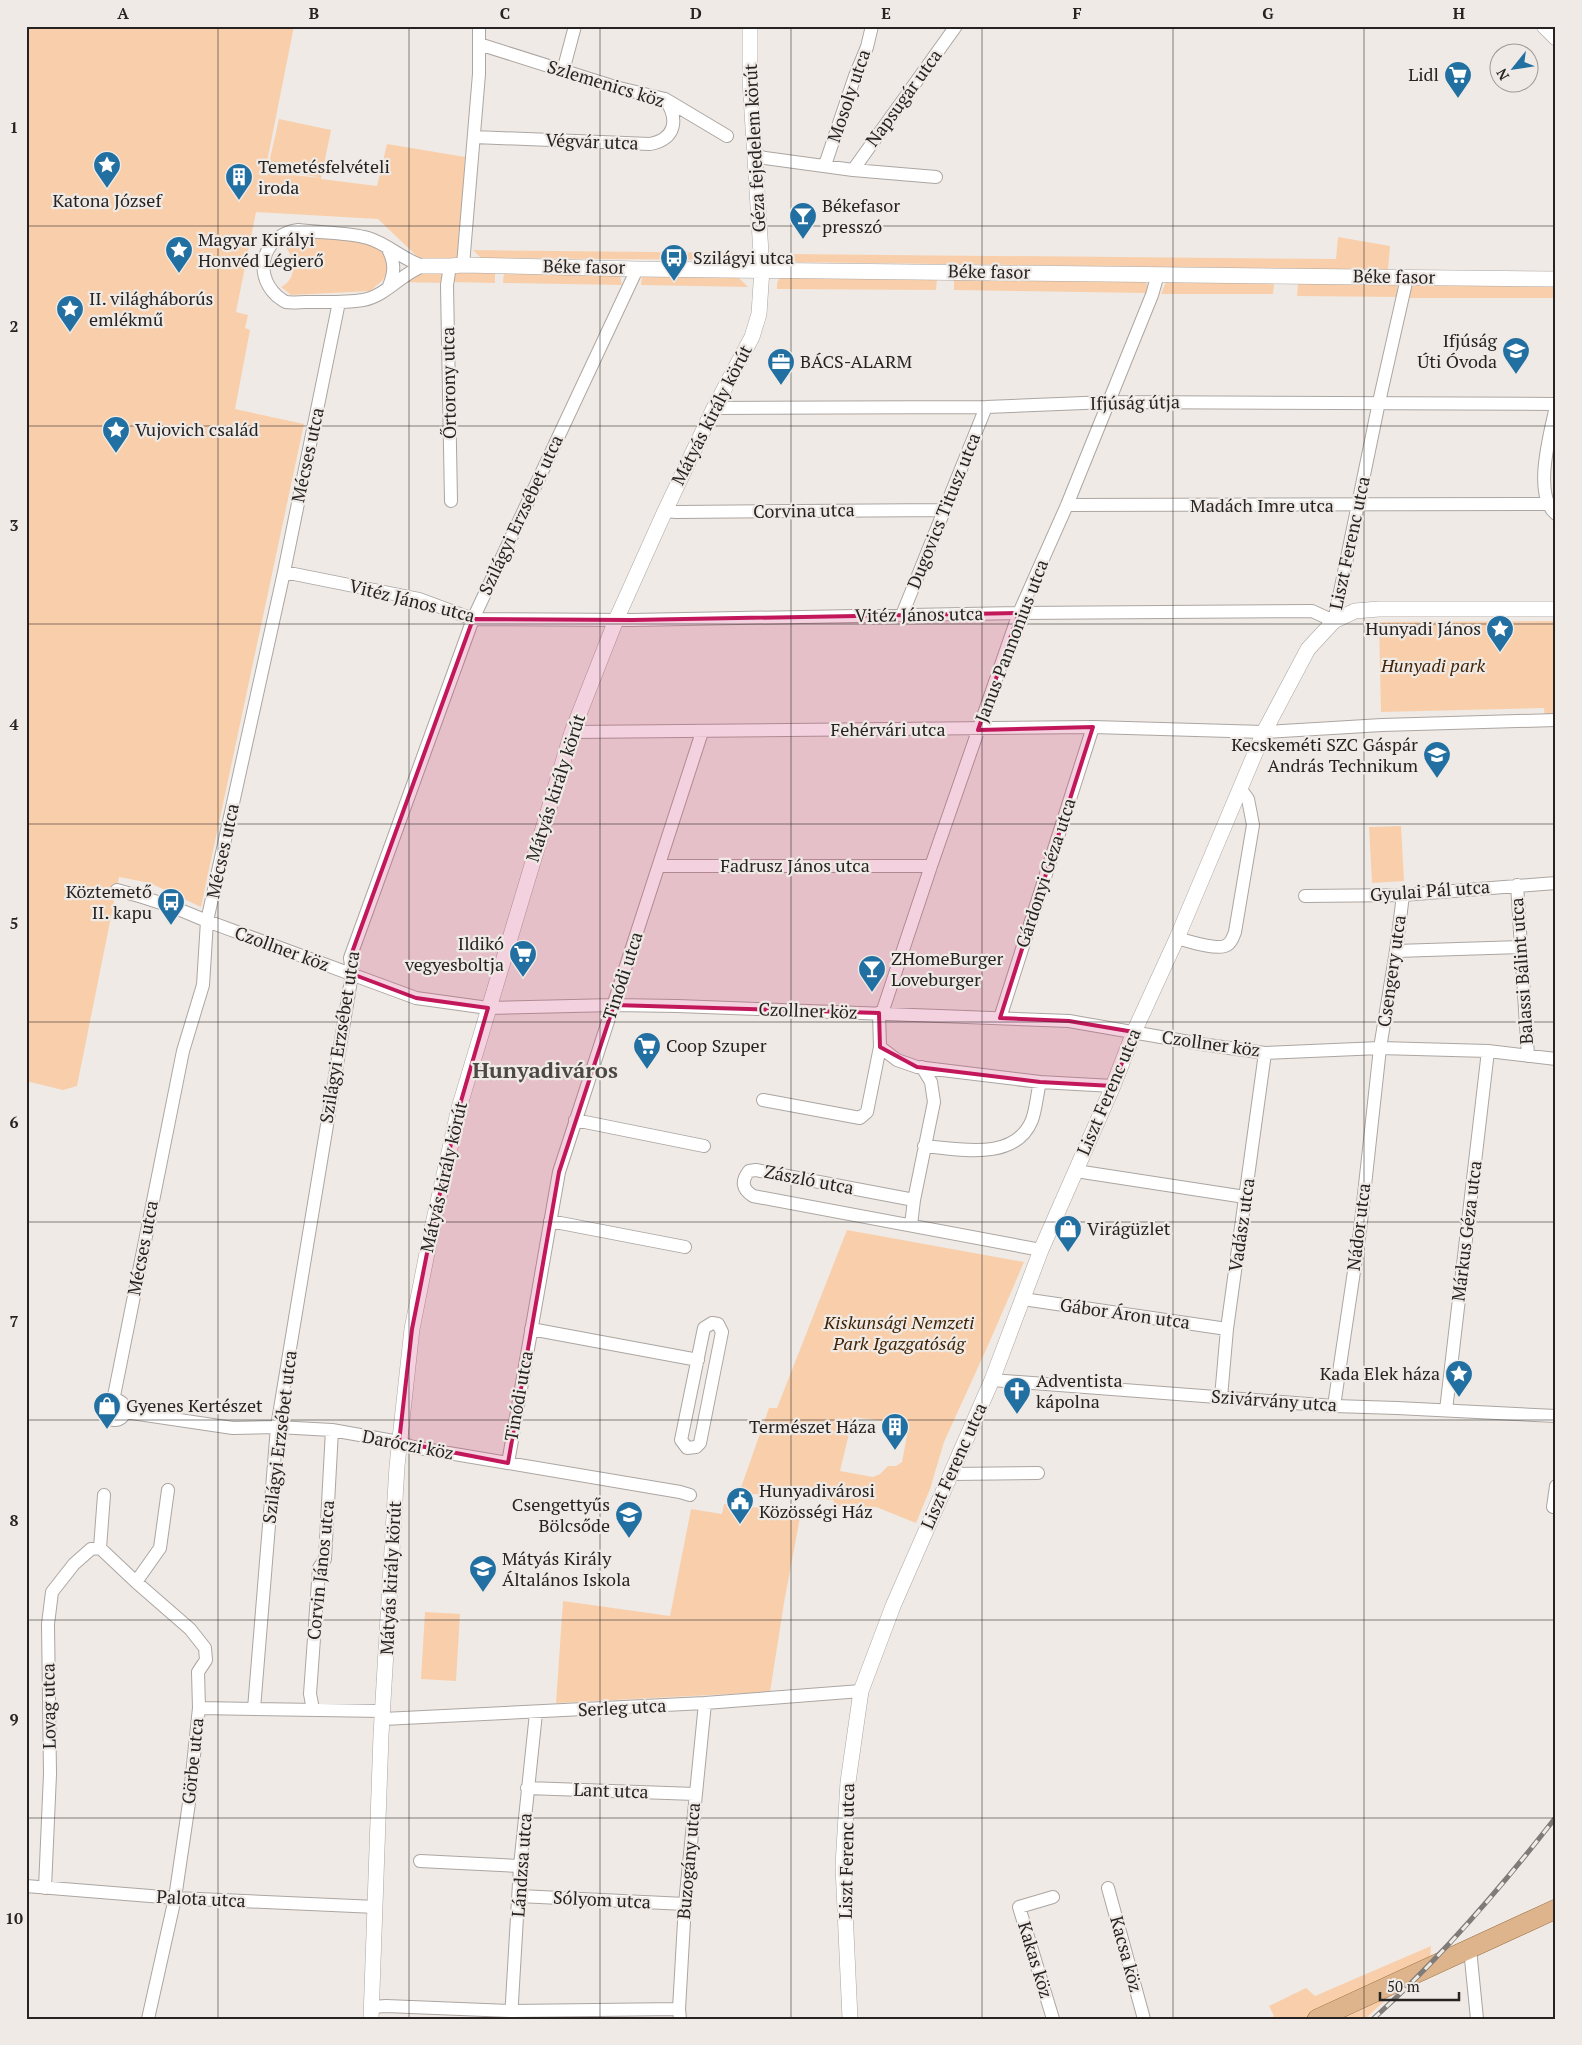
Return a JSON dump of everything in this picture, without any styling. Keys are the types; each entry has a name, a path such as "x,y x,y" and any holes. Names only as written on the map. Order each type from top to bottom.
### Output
{"main road":[{"path":"1317,2019 1556,1909"}],"street":[{"path":"457,266 474,137 479,26"},
{"path":"563,71 576,26"},
{"name":"Géza fejedelem körút","path":"750,26 750,80 762,269"},
{"name":"Mosoly utca","path":"825,165 855,76 867,47 872,26"},
{"name":"Napsugár utca","path":"853,170 956,26"},
{"path":"1544,26 1556,38"},
{"name":"Szlemenics köz","path":"479,44 563,71 665,99 727,136"},
{"name":"Végvár utca","path":"474,137 650,144 658,142 669,135 674,124 670,106 665,99"},
{"path":"754,154 765,158 853,170 936,177"},
{"name":"Béke fasor","path":"423,266 407,260 387,247 367,238 298,230 281,235 272,242 266,251 264,270 274,293 286,302 339,302 367,299 414,269 423,266 1556,279"},
{"path":"387,247 392,256 394,268 389,286"},
{"name":"Őrtorony utca","path":"451,501 447,285 457,266"},
{"name":"Szilágyi Erzsébet utca","path":"254,1709 277,1427 352,974 350,958 473,619 637,269"},
{"name":"Mátyás király körút","path":"372,2013 383,1715 399,1442 412,1329 431,1233 459,1108 572,732 616,620 665,511 714,408 752,337 759,314 762,269"},
{"name":"Janus Pannonius utca","path":"880,1013 1019,613 1067,505 1152,295 1158,274"},
{"name":"Liszt Ferenc utca","path":"850,2019 843,1866 848,1782 861,1690 896,1597 992,1380 1041,1250 1264,732 1308,649 1334,621 1406,278"},
{"name":"Mécses utca","path":"125,1412 123,1404 112,1401 183,1051 202,985 207,921 284,572 339,302"},
{"name":"Ifjúság útja","path":"714,408 986,407 1108,402 1379,402 1556,405"},
{"path":"1551,509 1545,484 1546,456 1556,405"},
{"name":"Dugovics Titusz utca","path":"902,616 986,407"},
{"name":"Madách Imre utca","path":"1067,505 1551,509"},
{"name":"Corvina utca","path":"665,511 944,510"},
{"name":"Vitéz János utca","path":"284,572 418,599 473,619 616,620 1019,613 1312,611 1334,621"},
{"path":"1334,621 1355,611 1379,609 1556,609"},
{"name":"Fehérvári utca","path":"572,732 978,730 1093,727 1264,732 1382,724 1556,720"},
{"name":"Gárdonyi Géza utca","path":"1000,1018 1093,727"},
{"name":"Tinódi utca","path":"508,1463 559,1172 702,732"},
{"path":"1176,938 1218,948 1232,942 1253,825 1248,799 1240,788"},
{"name":"Fadrusz János utca","path":"660,866 931,866"},
{"name":"Gyulai Pál utca","path":"1305,896 1403,894 1556,883"},
{"name":"Balassi Bálint utca","path":"1516,885 1528,1056"},
{"name":"Czollner köz","path":"117,890 151,898 207,921 416,998 488,1008 614,1005 746,1013 880,1013 1069,1021 1265,1053 1380,1048 1488,1051 1556,1059"},
{"name":"Csengery utca","path":"1380,1048 1403,894"},
{"path":"1396,951 1521,947"},
{"path":"763,1100 860,1118 867,1112 880,1047 880,1013"},
{"path":"880,1047 897,1060 917,1067 1040,1082 1113,1086"},
{"name":"Nádor utca","path":"1334,1406 1360,1231 1380,1048"},
{"name":"Márkus Géza utca","path":"1446,1410 1488,1051"},
{"name":"Vadász utca","path":"1221,1398 1228,1329 1265,1053"},
{"path":"911,1225 924,1146 934,1102 931,1082 922,1067"},
{"path":"924,1146 976,1150 994,1149 1010,1143 1029,1125 1033,1118 1040,1082"},
{"path":"576,1120 704,1146"},
{"name":"Zászló utca","path":"914,1200 756,1170 749,1171 744,1177 743,1186 753,1196 1041,1250"},
{"path":"1076,1171 1245,1198"},
{"path":"550,1221 686,1247"},
{"name":"Gábor Áron utca","path":"1023,1300 1228,1329"},
{"path":"712,1323 718,1324 722,1332 702,1434 700,1443 692,1449 683,1445 681,1440 698,1360 704,1328 712,1323"},
{"name":"Tinódi utca","path":"531,1329 698,1360"},
{"name":"Szivárvány utca","path":"992,1380 1334,1406 1556,1416"},
{"name":"Daróczi köz","path":"125,1412 233,1428 277,1427 332,1430 399,1442 413,1447 690,1495"},
{"name":"Corvin János utca","path":"313,1709 310,1694 319,1568 325,1558 332,1430"},
{"path":"951,1474 1038,1473"},
{"path":"1553,1507 1556,1486"},
{"path":"136,1582 160,1548 168,1490"},
{"path":"100,1548 104,1495"},
{"name":"Görbe utca","path":"100,1548 190,1630 204,1648 206,1660 198,1672 199,1708 176,1898 148,2019"},
{"name":"Lovag utca","path":"45,1888 50,1774 48,1624 52,1592 74,1564 91,1549 100,1548"},
{"name":"Serleg utca","path":"199,1708 313,1709 383,1715 536,1713 705,1703 861,1690"},
{"name":"Buzogány utca","path":"679,2014 685,1904 705,1703"},
{"name":"Lándzsa utca","path":"511,2015 520,1896 520,1866 536,1713"},
{"name":"Lant utca","path":"527,1788 695,1794"},
{"path":"420,1862 520,1866"},
{"name":"Palota utca","path":"26,1886 176,1898 376,1907"},
{"name":"Kacsa köz","path":"1108,1888 1144,2019"},
{"name":"Sólyom utca","path":"520,1896 685,1904"},
{"name":"Kakas köz","path":"1053,1898 1019,1907 1053,2019"},
{"path":"1470,1949 1477,2019"},
{"path":"372,2013 386,2006 511,2015 679,2014"}],"highlighted area":[{"path":"1019,613 978,730 1093,727 1000,1018 1069,1021 1134,1032 1113,1086 1040,1082 917,1067 880,1047 879,1013 614,1005 559,1172 508,1463 399,1442 412,1329 431,1233 459,1108 488,1008 416,998 352,974 350,958 473,619 632,620"}],"green space":[{"path":"26,26 294,26 265,172 321,178 268,167 279,119 331,130 321,179 377,186 387,144 465,157 458,261 422,261 378,219 256,212 236,312 248,315 245,328 250,330 235,409 304,424 201,907 150,883 119,877 77,1086 63,1090 26,1081"},
{"path":"295,235 367,243 380,249 384,254 387,261 387,272 383,280 370,291 291,295 281,287 291,278 293,272 290,254 282,243"},
{"path":"1338,237 1390,246 1388,270 784,262 780,258 780,254 1336,259"},
{"path":"473,250 749,253 738,260 481,258"},
{"path":"418,271 443,271 446,283 398,282"},
{"path":"461,271 495,271 495,283 453,282 456,273"},
{"path":"504,271 620,276 622,285 503,283"},
{"path":"642,275 738,277 748,287 641,285"},
{"path":"786,277 937,279 936,290 777,289 779,279"},
{"path":"954,277 1142,280 1147,284 1147,293 954,290"},
{"path":"1166,282 1274,283 1273,294 1161,294"},
{"path":"1298,284 1398,284 1396,297 1297,296"},
{"path":"1410,285 1556,287 1556,298 1407,298"},
{"name":"Hunyadi park","path":"1556,621 1556,720 1545,720 1544,708 1381,712 1379,622"},
{"path":"1401,826 1404,881 1372,883 1369,827"},
{"name":"Kiskunsági Nemzeti Park Igazgatóság","path":"847,1230 1024,1262 944,1442 930,1489 916,1523 876,1507 833,1506 834,1500 739,1493 769,1408 777,1408","holes":["853,1417 909,1424 902,1462 896,1466 888,1466 880,1474 873,1477 840,1471"]},
{"path":"724,1504 801,1512 770,1692 556,1703 563,1601 670,1616 691,1509 722,1514"},
{"path":"425,1612 460,1614 456,1681 421,1679"},
{"path":"1431,1946 1430,1959 1365,2019 1270,2019 1274,2016 1269,2006 1306,1988 1315,1996"}],"railway":[{"path":"1373,2019 1422,1972 1469,1922 1556,1817"}],"place":[{"name":"Lidl","path":"1458,99"},
{"name":"Katona József","path":"107,189"},
{"name":"Temetésfelvételi iroda","path":"239,201"},
{"name":"Békefasor presszó","path":"803,240"},
{"name":"Magyar Királyi Honvéd Légierő","path":"179,274"},
{"name":"Szilágyi utca","path":"674,282"},
{"name":"II. világháborús emlékmű","path":"70,333"},
{"name":"Ifjúság Úti Óvoda","path":"1516,375"},
{"name":"BÁCS-ALARM","path":"781,386"},
{"name":"Vujovich család","path":"116,454"},
{"name":"Hunyadi János","path":"1500,653"},
{"name":"Kecskeméti SZC Gáspár András Technikum","path":"1437,779"},
{"name":"Köztemető II. kapu","path":"171,926"},
{"name":"Ildikó vegyesboltja","path":"523,978"},
{"name":"ZHomeBurger Loveburger","path":"872,993"},
{"name":"Coop Szuper","path":"647,1070"},
{"name":"Virágüzlet","path":"1068,1253"},
{"name":"Kada Elek háza","path":"1459,1398"},
{"name":"Adventista kápolna","path":"1017,1415"},
{"name":"Gyenes Kertészet","path":"107,1430"},
{"name":"Természet Háza","path":"895,1451"},
{"name":"Hunyadivárosi Közösségi Ház","path":"740,1525"},
{"name":"Csengettyűs Bölcsőde","path":"629,1539"},
{"name":"Mátyás Király Általános Iskola","path":"483,1593"}],"district":[{"name":"Hunyadiváros","path":"545,1070"}]}
